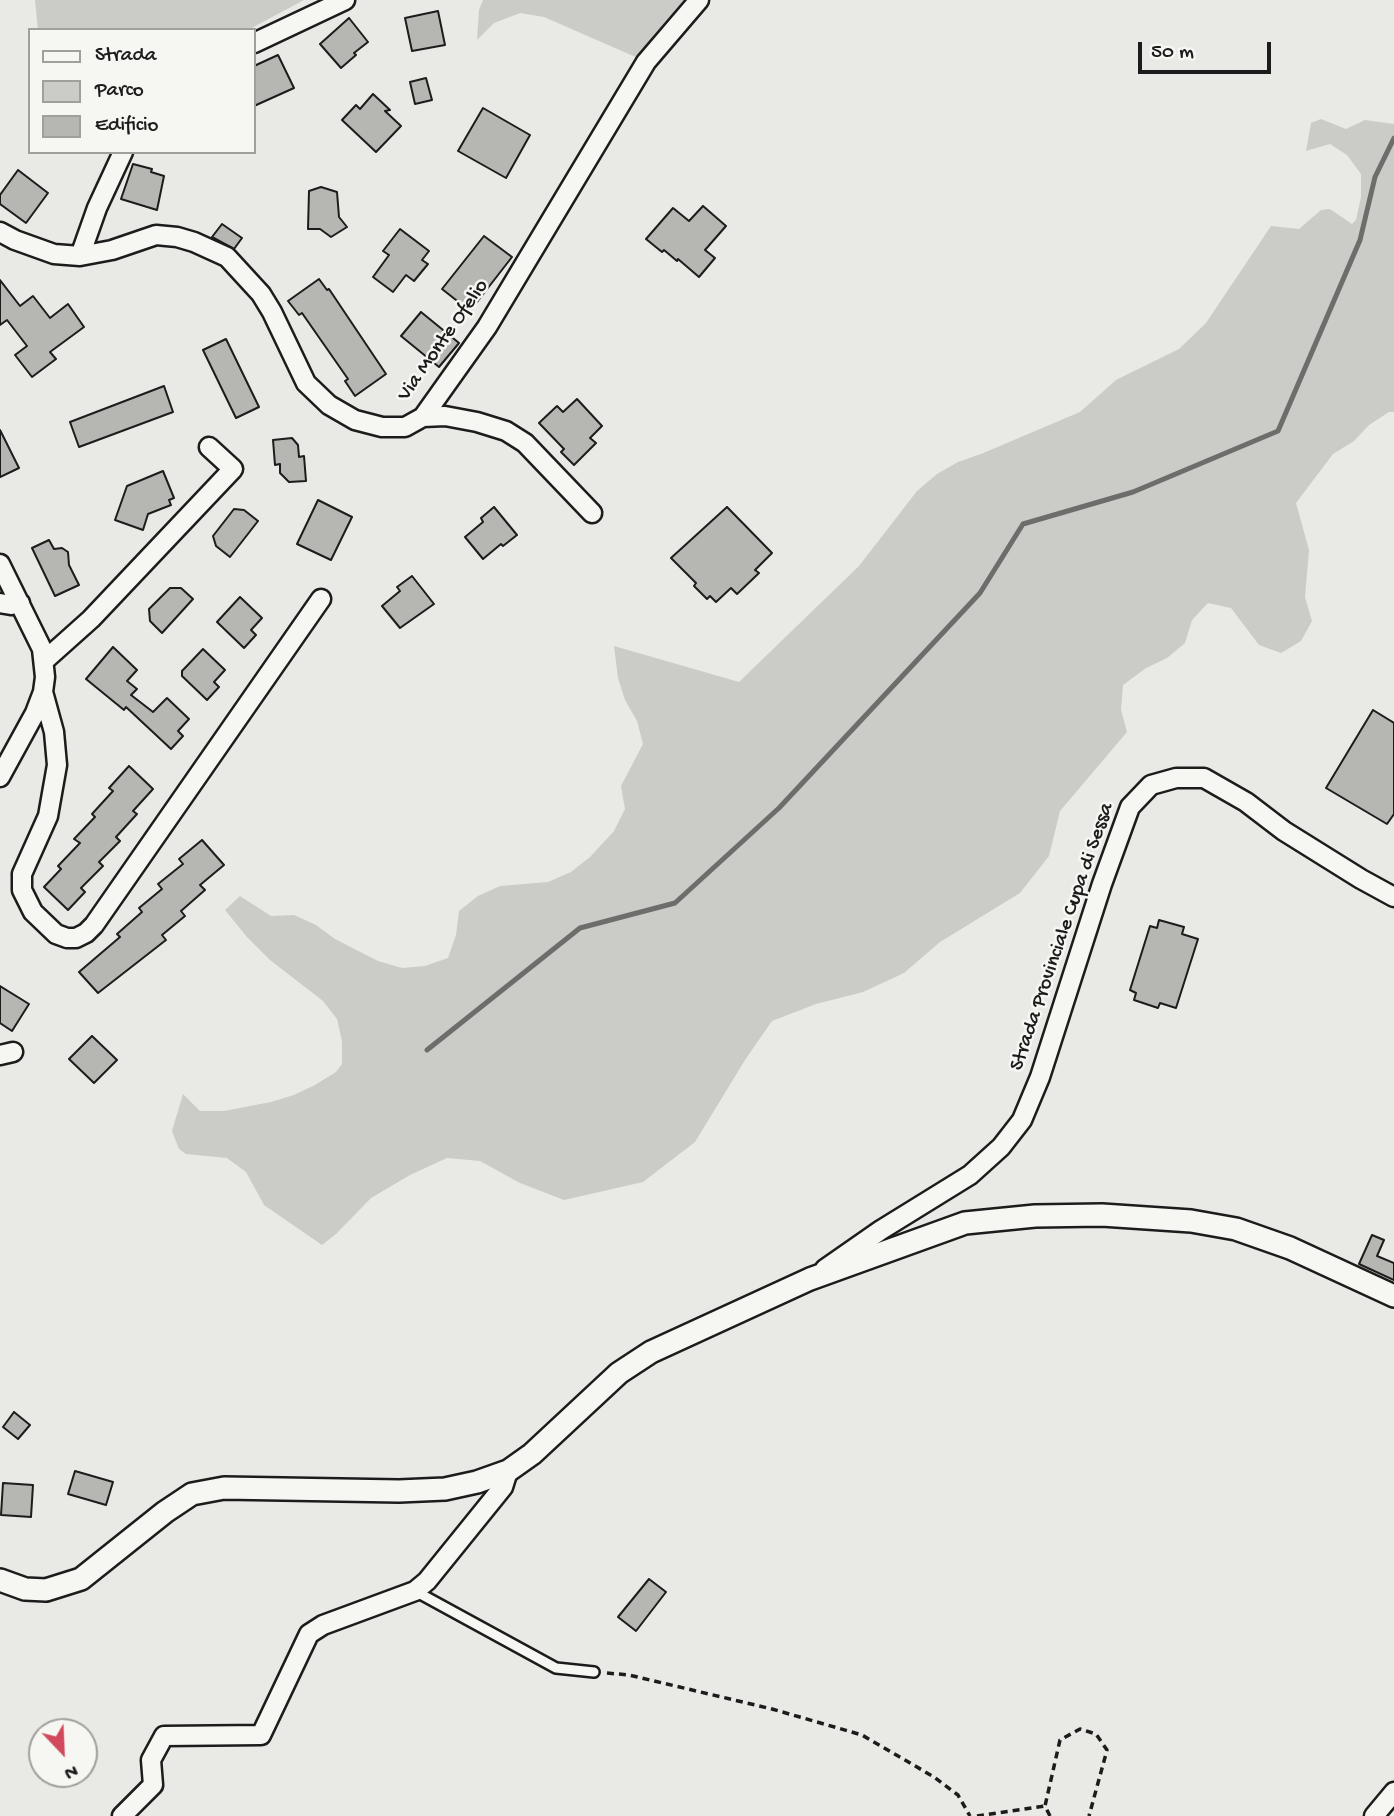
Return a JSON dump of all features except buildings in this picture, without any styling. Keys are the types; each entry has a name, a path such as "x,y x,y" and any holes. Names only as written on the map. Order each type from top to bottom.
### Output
{"street":[{"path":"256,42 345,0"},
{"name":"Via Monte Ofelio","path":"0,232 54,254 80,256 112,250 156,235 194,242 227,257 261,294 306,383 329,405 355,420 382,427 405,426 423,417 487,327 646,62 699,0"},
{"path":"80,256 97,208 122,154"},
{"path":"423,417 445,416 506,431 525,443 592,513"},
{"path":"44,661 91,619 233,468 209,447"},
{"path":"0,564 42,649 43,692 54,732 57,765 48,816 22,874 22,890 33,912 56,934 67,938 76,938 94,925 321,599"},
{"path":"0,603 11,606 20,603"},
{"path":"0,777 26,733 43,692"},
{"name":"Strada Provinciale Cupa di Sessa","path":"810,1279 881,1230 970,1175 1001,1147 1022,1120 1040,1077 1102,884 1130,807 1151,785 1176,778 1203,778 1247,802 1284,831 1361,880 1394,897"},
{"path":"0,1580 25,1589 46,1590 81,1579 165,1512 192,1494 224,1488 399,1491 445,1489 508,1471 532,1454 619,1373 651,1352 810,1279 964,1223 1035,1216 1102,1215 1191,1221 1236,1230 1290,1248 1394,1296"},
{"path":"122,1816 153,1785 151,1760 163,1736 261,1735 309,1634 323,1625 415,1591 427,1581 503,1487 508,1471"},
{"path":"1374,1816 1394,1792"}],"lane":[{"path":"415,1591 556,1668 594,1672"}],"path":[{"path":"594,1672 629,1675 772,1709 862,1735 934,1777 958,1795 970,1816"},
{"path":"1050,1816 1045,1806 1060,1740 1080,1728 1097,1734 1107,1750 1089,1816"},
{"path":"977,1816 1045,1806"}],"green space":[{"path":"35,0 304,0 252,28 38,28"},
{"path":"483,0 691,0 638,58 544,17 520,13 494,23 477,40 479,10"},
{"path":"1321,119 1346,129 1365,120 1394,124 1394,412 1389,412 1369,425 1354,441 1333,454 1296,503 1309,550 1305,597 1312,621 1301,641 1281,653 1259,645 1231,608 1208,603 1192,620 1185,643 1167,658 1146,668 1123,685 1121,710 1127,732 1060,811 1049,856 1020,893 940,942 904,973 863,992 816,1004 772,1021 695,1142 643,1182 564,1200 520,1183 480,1161 447,1158 410,1175 371,1198 322,1245 264,1205 246,1172 227,1158 186,1154 179,1149 172,1131 183,1094 200,1111 224,1111 294,1095 336,1072 342,1064 342,1041 337,1019 323,1001 270,960 225,910 240,896 271,916 294,915 378,961 402,968 425,966 448,958 456,935 459,911 478,896 500,886 548,882 571,872 590,857 614,831 625,809 621,786 643,744 637,721 625,700 618,678 614,646 739,682 859,566 917,491 937,474 958,462 1080,412 1116,380 1179,349 1206,323 1271,226 1299,229 1321,210 1330,209 1352,224 1356,220 1361,197 1361,174 1347,155 1330,144 1306,151 1311,123"}],"waterway":[{"path":"427,1050 580,928 675,903 779,808 980,593 1023,524 1133,492 1278,431 1360,240 1375,177 1394,138"}]}
